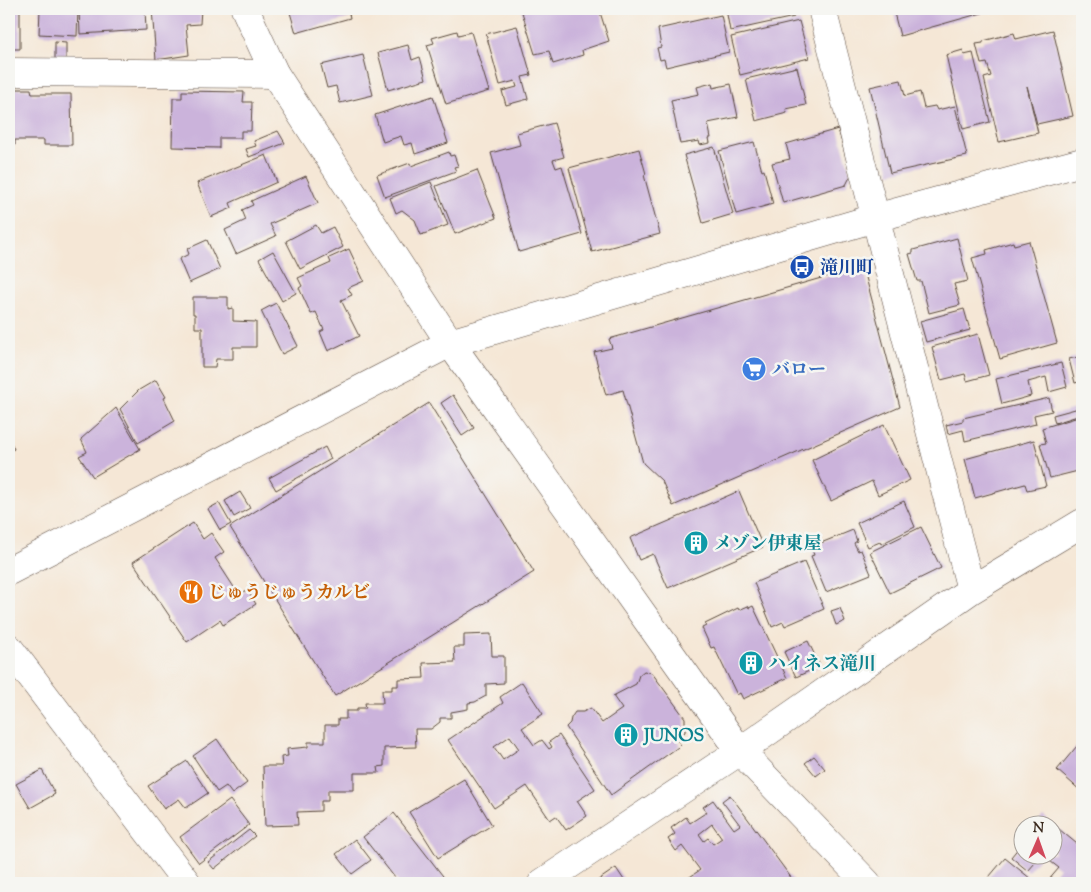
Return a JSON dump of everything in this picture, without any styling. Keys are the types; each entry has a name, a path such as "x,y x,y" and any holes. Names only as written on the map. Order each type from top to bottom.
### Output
{"street":[{"path":"246,9 276,74 450,343 740,750 867,883"},
{"path":"822,9 971,590"},
{"path":"9,72 276,74"},
{"path":"9,571 450,343 875,218 1082,162"},
{"path":"542,883 740,750 971,590 1082,523"},
{"path":"9,648 187,883"}],"building":[{"path":"9,9 20,9 20,49 9,49"},
{"path":"40,9 78,9 77,36 39,34"},
{"path":"79,9 145,9 146,30 80,34"},
{"path":"152,9 201,9 200,24 186,25 189,55 156,60"},
{"path":"289,9 348,9 350,18 296,33"},
{"path":"521,9 599,9 609,41 582,50 583,55 553,64 549,51 535,54"},
{"path":"726,9 792,9 794,17 730,31"},
{"path":"893,9 996,9 900,36"},
{"path":"721,15 729,52 666,67 664,59 660,60 657,48 661,47 658,29"},
{"path":"799,21 809,58 740,75 731,37"},
{"path":"517,26 531,75 522,77 528,99 506,105 502,91 517,87 515,81 500,85 486,34"},
{"path":"1053,30 1073,116 1037,124 1027,86 1038,133 999,142 984,78 991,76 987,63 981,64 976,44 1014,33 1016,39"},
{"path":"457,31 458,35 471,32 489,91 446,104 427,45 434,43 432,38"},
{"path":"55,42 66,43 66,61 55,61"},
{"path":"408,45 412,60 420,57 426,79 388,90 378,53"},
{"path":"963,50 964,55 973,53 990,122 963,129 946,55"},
{"path":"363,55 373,95 340,103 336,86 327,88 321,65"},
{"path":"797,67 806,105 786,109 787,113 756,121 746,79"},
{"path":"901,80 905,96 920,92 924,108 935,106 937,110 955,106 967,156 890,173 870,87"},
{"path":"712,83 713,88 731,84 738,117 708,123 710,143 700,145 699,141 680,144 671,100 699,94 697,87"},
{"path":"9,89 31,89 32,94 71,94 72,145 44,145 44,140 15,140 15,145 9,145"},
{"path":"182,91 244,92 243,102 252,102 251,131 241,131 241,138 219,138 219,148 172,147 173,98 182,98"},
{"path":"433,96 448,143 415,154 412,143 404,145 401,136 383,142 375,115"},
{"path":"554,123 564,157 553,160 556,168 562,166 582,234 519,252 491,153 520,145 517,133"},
{"path":"838,129 851,175 846,185 783,203 772,163 790,159 786,144"},
{"path":"278,131 285,143 249,157 246,149 256,146 254,141"},
{"path":"754,142 773,204 736,214 719,151"},
{"path":"714,147 733,214 703,223 684,155"},
{"path":"639,149 660,234 592,252 569,168"},
{"path":"449,152 450,156 454,155 458,166 454,167 456,171 385,197 377,175 410,163 411,166"},
{"path":"266,155 277,182 230,203 232,208 211,217 197,183"},
{"path":"477,170 496,218 455,234 436,186"},
{"path":"306,176 318,203 270,224 276,236 236,254 225,230 246,220 242,210 253,205 251,201"},
{"path":"431,182 448,225 421,235 415,220 402,210 396,213 390,198"},
{"path":"316,225 321,233 333,227 343,247 300,269 286,241"},
{"path":"957,238 968,281 954,284 960,305 929,313 921,281 917,281 909,254 913,253 913,250"},
{"path":"207,240 220,269 189,283 179,259 189,254 187,249"},
{"path":"1029,241 1057,343 1000,359 972,258 987,254 986,250 1013,242 1014,245"},
{"path":"349,249 364,281 348,288 352,295 341,300 359,336 328,351 320,332 324,330 316,312 311,314 299,288 302,286 298,278 331,263 329,258"},
{"path":"273,251 296,293 282,301 259,259"},
{"name":"バロー","path":"863,266 900,407 673,506 662,481 643,463 623,390 606,395 594,352 612,348 609,339"},
{"path":"193,297 228,297 228,309 233,308 233,321 256,322 256,347 233,347 233,359 216,359 215,367 202,367 202,328 195,328"},
{"path":"276,303 298,346 282,354 261,311"},
{"path":"964,309 970,330 926,342 920,321"},
{"path":"978,334 989,375 967,381 965,374 941,380 932,347"},
{"path":"1082,356 1082,381 1075,383 1069,359"},
{"path":"1061,363 1067,387 1049,392 1046,377 1028,382 1031,396 1002,404 996,379"},
{"path":"156,380 166,397 164,398 175,421 138,443 120,409 139,390"},
{"path":"1082,391 1082,404 1078,392"},
{"path":"453,395 474,428 462,436 441,403"},
{"path":"1049,398 1052,411 1034,415 1036,424 965,441 963,430 948,434 946,425 963,421 963,418"},
{"path":"429,403 534,572 335,696 230,527"},
{"path":"116,408 140,449 93,477 79,456 87,452 81,439"},
{"path":"1079,408 1081,415 1055,423 1053,415"},
{"path":"1082,416 1082,470 1050,478 1040,444 1046,443 1042,428"},
{"path":"884,425 910,480 878,495 872,481 831,501 812,460"},
{"path":"9,438 14,449 9,452"},
{"path":"1034,440 1046,486 1027,490 1025,484 975,498 965,459"},
{"path":"325,447 331,459 276,490 269,478"},
{"name":"メゾン伊東屋","path":"739,491 763,547 668,588 653,554 639,560 630,538"},
{"path":"240,492 250,508 234,517 225,501"},
{"path":"904,501 915,527 881,544 880,542 868,547 857,523"},
{"path":"219,503 231,524 220,530 208,509"},
{"path":"193,523 203,539 211,533 224,552 215,558 239,595 247,590 256,604 223,625 220,620 187,642 133,562"},
{"path":"921,527 941,568 890,593 870,552"},
{"path":"853,530 857,541 854,543 858,551 861,550 871,574 826,592 811,556 814,555 811,547"},
{"path":"804,562 824,609 785,626 783,622 772,627 754,583"},
{"name":"ハイネス滝川","path":"748,606 749,608 753,606 787,678 743,699 740,693 737,695 714,647 711,648 702,628 706,626 705,624 738,608 739,610"},
{"path":"840,608 845,621 836,625 831,611"},
{"path":"491,634 492,656 504,656 504,683 486,684 486,696 475,702 468,703 468,709 451,712 451,718 440,718 440,722 431,729 415,729 416,747 384,748 384,766 378,767 379,773 354,773 354,790 328,790 328,801 321,801 321,811 297,812 298,825 265,826 263,766 282,766 281,757 288,756 287,749 308,747 308,742 325,742 325,725 338,725 338,719 346,719 346,711 357,711 357,708 366,708 365,703 383,703 382,690 392,690 392,686 398,686 398,679 424,678 423,663 455,662 454,647 464,647 464,635"},
{"path":"808,641 820,666 796,677 784,652"},
{"name":"JUNOS","path":"644,671 652,673 685,718 685,732 675,738 681,745 611,795 566,727 575,712 583,712 591,708 602,723 622,709 613,696 636,684 639,675"},
{"path":"522,682 543,714 522,728 534,745 542,740 549,749 552,747 549,742 559,735 595,789 577,801 587,816 566,830 556,816 550,820 527,786 494,808 448,740 503,703 500,697","holes":["510,736 519,749 503,760 494,747"]},
{"path":"217,739 247,783 232,794 226,786 217,792 193,756"},
{"path":"1082,740 1082,792 1057,770"},
{"path":"814,756 825,769 816,776 805,763"},
{"path":"187,761 208,793 186,808 179,799 164,809 148,786"},
{"path":"42,770 55,794 30,808 16,784"},
{"path":"464,779 492,825 438,858 409,812"},
{"path":"730,795 795,883 681,883 700,870 682,846 676,851 668,839 675,834 671,828 686,817 690,823 707,812 703,807 713,800 734,829 740,825 722,801","holes":["712,824 722,838 713,844 708,838 704,841 699,834"]},
{"path":"230,800 249,825 199,863 180,837"},
{"path":"394,813 446,880 442,883 399,883 363,837"},
{"path":"249,830 255,836 214,869 208,862"},
{"path":"1064,833 1082,848 1082,857 1078,862 1082,866 1082,883 1047,882 1059,868 1054,864 1064,864"},
{"path":"355,839 371,860 352,874 336,854"},
{"path":"1005,858 1036,883 984,883"},
{"path":"1020,864 1034,864 1028,871"},
{"path":"616,868 626,883 594,883"}],"place":[{"name":"滝川町","path":"802,267"},
{"name":"バロー","path":"754,369"},
{"name":"メゾン伊東屋","path":"696,543"},
{"name":"じゅうじゅうカルビ","path":"191,592"},
{"name":"ハイネス滝川","path":"751,663"},
{"name":"JUNOS","path":"626,735"}]}
